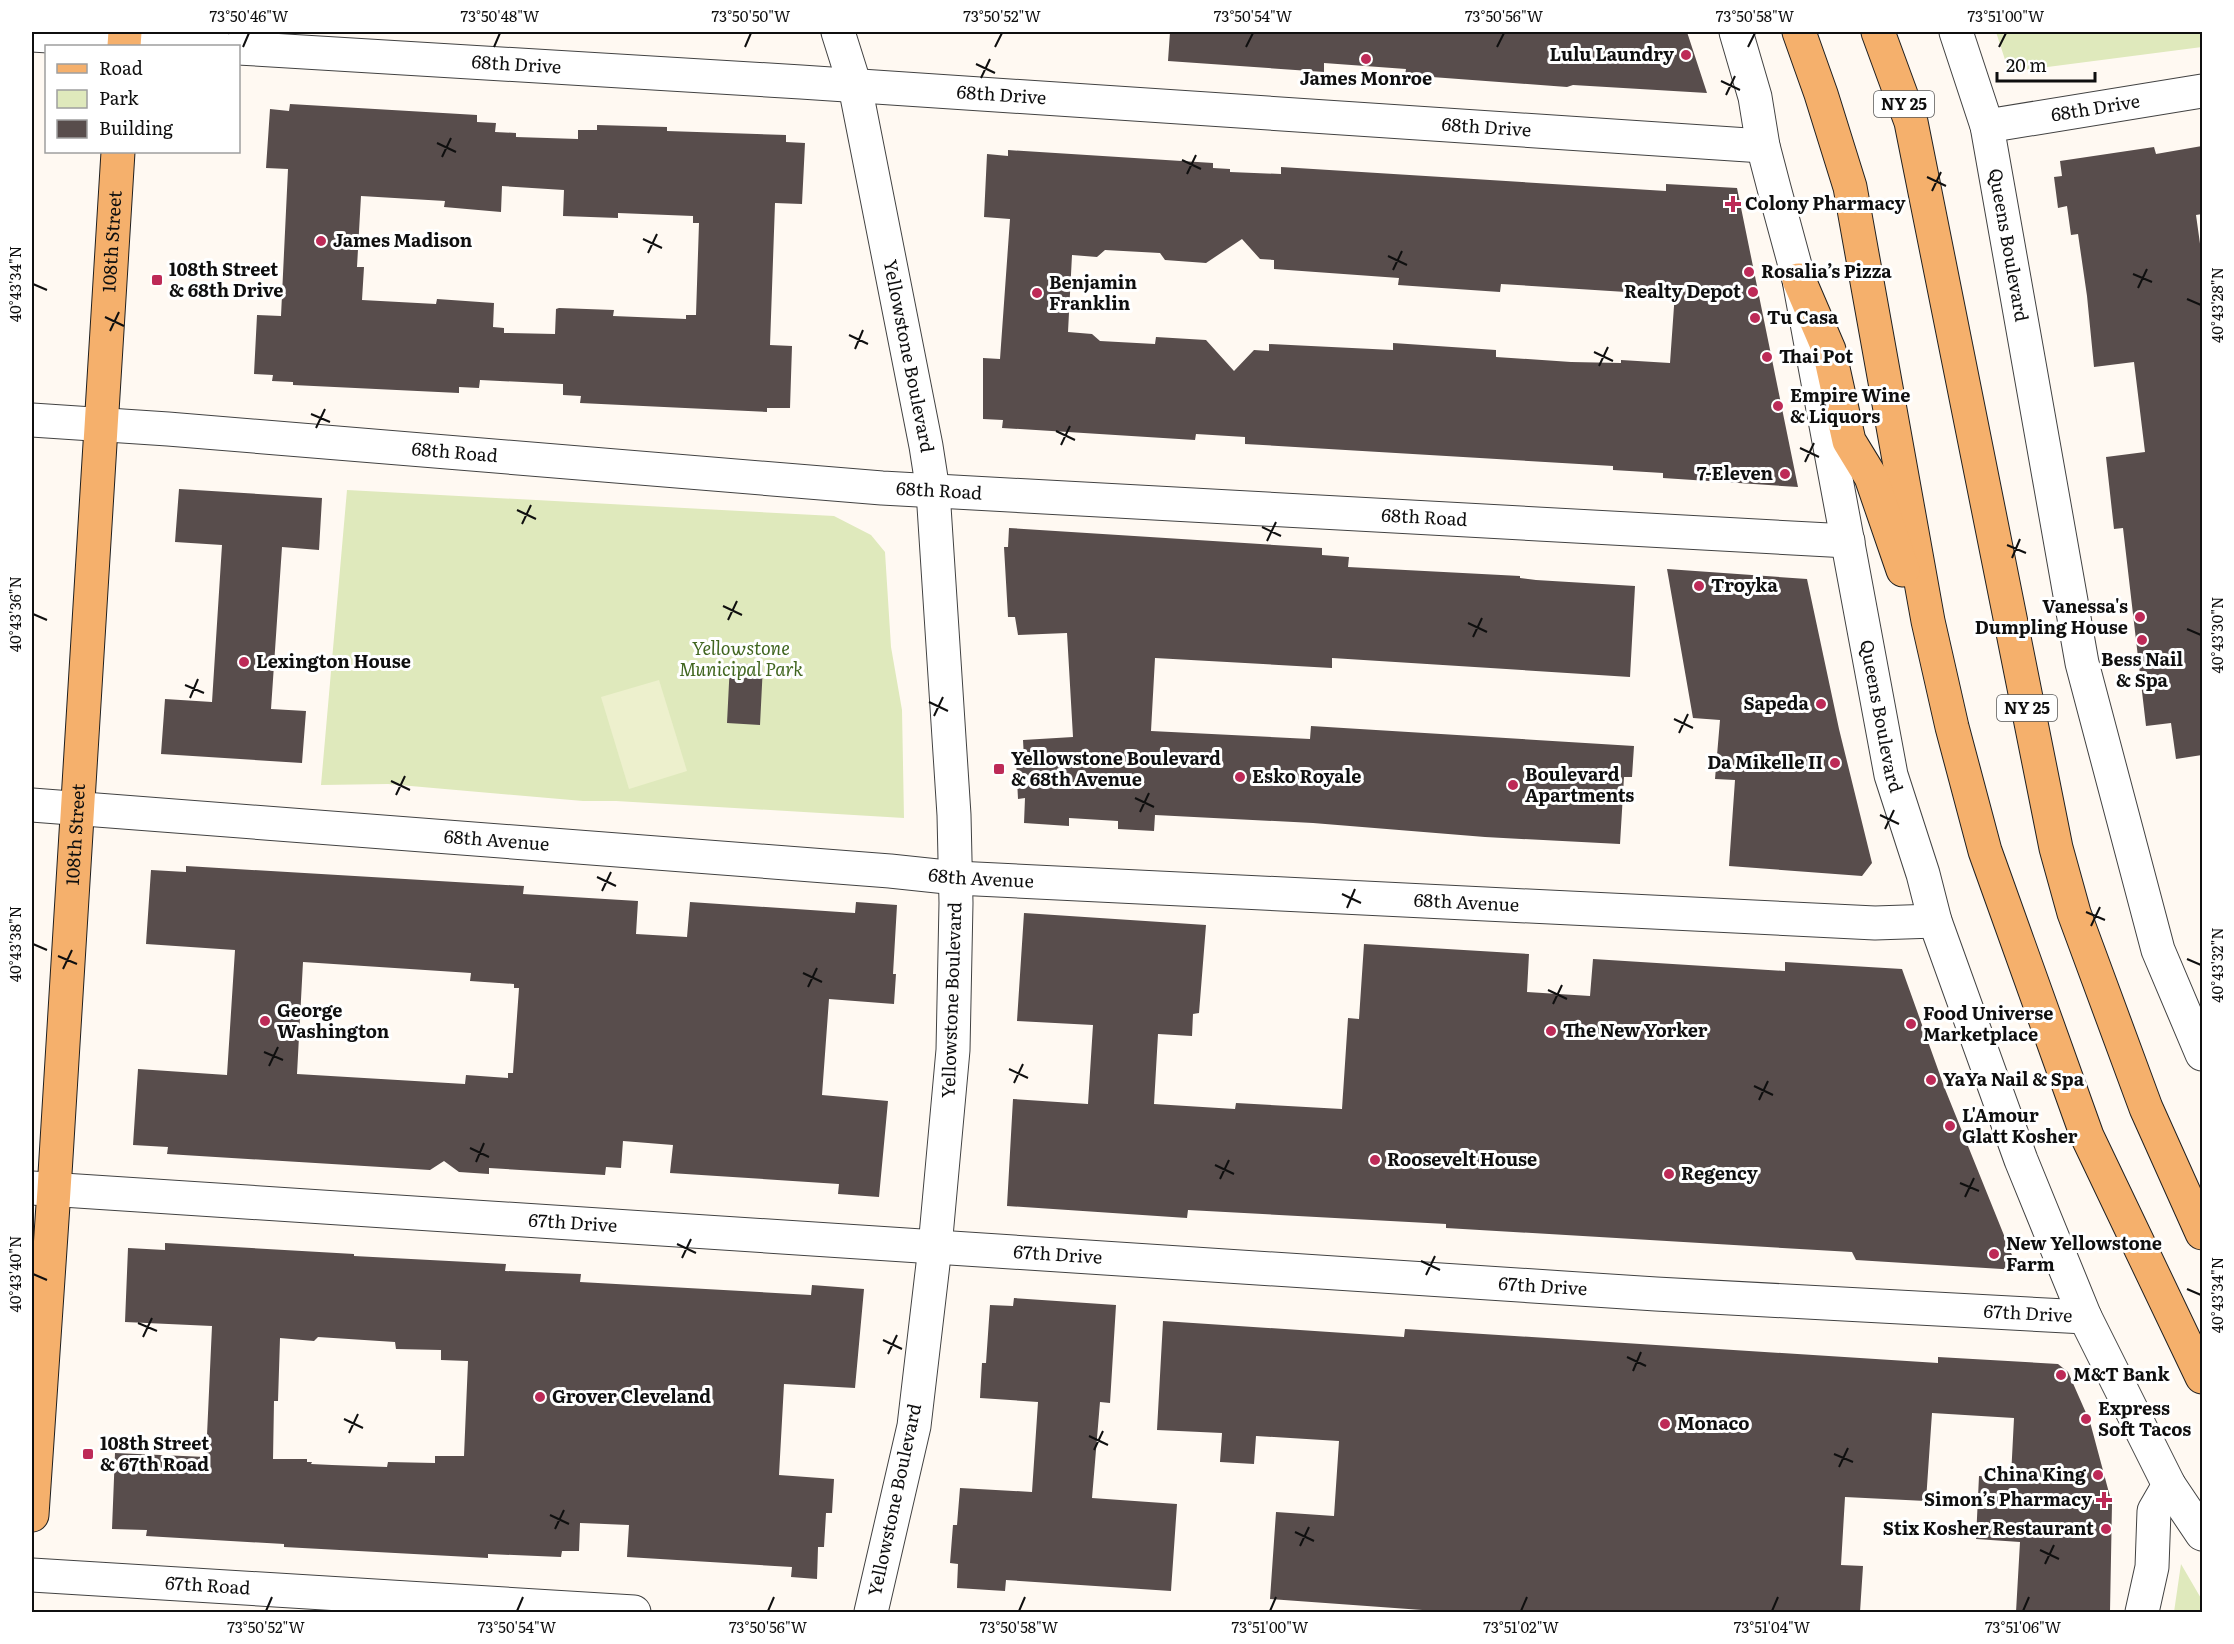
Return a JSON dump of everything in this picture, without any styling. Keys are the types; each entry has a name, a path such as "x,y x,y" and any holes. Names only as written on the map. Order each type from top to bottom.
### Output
{"main road":[{"path":"1799,32 1821,93 1850,187 1928,621 1984,851 2087,1136 2202,1377"},
{"name":"NY 25","path":"1878,32 1911,122 2059,859 2074,913 2146,1108 2200,1226"},
{"path":"1893,73 1901,32"},
{"name":"108th Street","path":"32,1515 43,1189 77,808 118,153"},
{"path":"1799,280 1829,350 1849,441 1871,477 1898,560 1928,621"}],"street":[{"name":"Yellowstone Boulevard","path":"838,32 855,86 933,491 956,878 953,1050 914,1426 871,1612"},
{"name":"Queens Boulevard","path":"1736,32 1755,97 1763,146 1799,280 1891,775 1923,874 1935,921 2021,1160 2085,1317 2169,1485 2202,1534"},
{"name":"Queens Boulevard","path":"1956,32 1987,126 2082,663 2158,950 2202,1054"},
{"path":"32,35 202,45"},
{"name":"68th Drive","path":"240,48 1763,146"},
{"name":"68th Drive","path":"1987,126 2202,91"},
{"name":"68th Road","path":"32,420 933,491 1848,541"},
{"name":"68th Avenue","path":"32,805 956,878 1875,923 1935,921"},
{"name":"67th Drive","path":"43,1189 1656,1294 2085,1317"},
{"path":"2142,1612 2152,1567 2154,1510 2169,1485"},
{"name":"67th Road","path":"32,1575 633,1612"}],"green space":[{"path":"1996,32 2202,32 2202,47 2009,72"},
{"name":"Yellowstone Municipal Park","path":"347,490 834,516 871,535 885,552 891,647 902,710 904,818 583,801 388,784 321,785"},
{"path":"659,680 687,771 629,789 601,697"},
{"path":"2181,1564 2202,1600 2202,1612 2174,1612"}],"building":[{"name":"James Monroe","path":"1170,32 1687,32 1707,93 1573,85 1567,87 1405,75 1406,69 1324,63 1324,72 1168,61"},
{"path":"290,104 477,115 477,122 496,123 495,132 516,133 516,137 578,139 578,130 597,130 597,125 667,127 667,131 786,135 786,142 805,143 802,204 775,203 770,345 792,346 790,408 767,408 767,412 580,403 581,396 563,395 563,384 480,380 479,388 459,387 459,393 293,385 293,382 272,381 273,375 254,374 257,315 281,316 288,169 266,168 270,109 289,111","holes":["502,186 564,190 563,216 618,218 618,213 693,216 693,223 699,223 696,315 686,315 686,319 613,316 614,310 559,308 556,309 555,334 504,333 504,328 493,327 494,303 437,299 436,304 362,300 364,267 357,267 361,196 445,201 444,207 501,212"]},
{"path":"2202,146 2202,214 2196,215 2202,258 2202,755 2176,759 2171,723 2146,726 2123,528 2114,529 2106,457 2145,452 2134,362 2094,367 2078,234 2071,235 2067,206 2058,208 2054,177 2062,176 2060,161 2154,147 2156,154"},
{"path":"1008,150 1213,163 1213,168 1230,169 1230,172 1281,174 1281,167 1666,191 1666,184 1737,188 1798,487 1663,478 1663,473 1613,470 1613,466 1245,444 1245,437 1196,434 1195,440 1002,428 1003,420 983,419 983,358 1000,359 1010,219 984,217 987,154 1008,156","holes":["1242,239 1260,259 1274,260 1274,269 1399,278 1398,285 1500,292 1501,284 1626,292 1626,288 1675,292 1670,363 1621,360 1621,363 1571,362 1496,357 1496,350 1393,343 1393,350 1269,344 1269,351 1254,350 1234,371 1206,340 1156,337 1155,344 1100,341 1092,334 1068,332 1072,255 1097,257 1105,250 1160,253 1165,260 1206,263"]},
{"name":"Lexington House","path":"179,489 322,498 319,550 282,547 271,709 306,711 302,763 161,754 165,699 212,702 222,545 175,542"},
{"path":"1009,528 1322,548 1322,555 1349,557 1348,567 1520,576 1520,578 1536,580 1635,586 1630,677 1332,658 1332,668 1155,658 1151,731 1310,739 1311,726 1634,746 1632,777 1624,777 1620,844 1485,837 1313,823 1155,815 1154,831 1118,829 1118,821 1069,818 1069,826 1024,823 1025,798 1018,799 1016,759 1024,758 1023,740 1073,737 1067,633 1018,635 1015,617 1008,617 1004,547 1008,547"},
{"path":"1667,569 1807,579 1839,729 1872,863 1862,876 1729,866 1735,780 1715,779 1720,720 1693,718"},
{"path":"730,663 763,665 760,725 727,723"},
{"path":"186,866 524,886 523,894 638,901 636,934 687,937 690,902 855,913 856,902 897,905 893,974 896,974 894,1004 829,999 822,1095 888,1101 879,1197 838,1194 839,1184 670,1173 673,1145 623,1141 621,1168 606,1167 605,1175 489,1168 489,1174 459,1172 444,1161 430,1170 167,1154 168,1147 133,1145 138,1069 227,1075 235,950 146,944 151,870 186,872","holes":["303,962 471,973 470,981 514,984 514,988 519,988 513,1073 508,1073 508,1078 466,1075 465,1084 297,1074"]},
{"path":"1024,913 1206,925 1199,1013 1193,1014 1192,1036 1158,1034 1154,1104 1235,1109 1236,1103 1342,1109 1348,1018 1359,1019 1364,944 1529,954 1527,992 1590,996 1593,959 1785,971 1785,962 1902,969 1945,1089 2018,1270 1856,1260 1852,1252 1446,1228 1446,1224 1188,1210 1187,1218 1007,1206 1013,1099 1088,1104 1093,1025 1017,1021"},
{"path":"165,1243 506,1264 505,1271 581,1274 580,1282 811,1295 812,1285 864,1289 855,1388 784,1384 779,1475 834,1479 832,1513 826,1513 824,1547 818,1547 817,1579 791,1577 792,1567 627,1557 629,1525 580,1523 579,1551 562,1551 561,1557 488,1554 488,1558 284,1547 284,1544 146,1536 147,1530 112,1529 115,1453 206,1457 212,1326 125,1322 128,1248 165,1250","holes":["318,1337 395,1342 396,1349 441,1350 441,1360 468,1361 464,1456 435,1456 435,1463 388,1462 387,1467 311,1464 312,1462 307,1462 307,1459 273,1459 274,1401 278,1401 280,1338 314,1341"]},
{"path":"1014,1298 1116,1305 1110,1403 1100,1402 1092,1498 1177,1504 1171,1591 1006,1580 1005,1591 957,1588 958,1564 950,1563 953,1525 957,1525 960,1488 1032,1492 1038,1402 980,1398 982,1363 986,1363 990,1305 1013,1306"},
{"path":"1163,1321 1404,1337 1405,1329 1938,1363 1938,1357 2058,1364 2068,1372 2090,1422 2112,1504 2110,1612 2016,1612 2020,1542 1976,1539 1979,1476 2011,1477 2014,1418 1932,1413 1926,1501 1845,1497 1841,1565 1863,1566 1860,1612 1450,1612 1270,1599 1276,1512 1334,1516 1339,1441 1256,1436 1254,1464 1220,1462 1222,1433 1157,1430"}],"place":[{"name":"Lulu Laundry","path":"1686,55"},
{"name":"James Monroe","path":"1366,59"},
{"name":"Colony Pharmacy","path":"1733,204"},
{"name":"James Madison","path":"321,241"},
{"name":"Rosalia’s Pizza","path":"1749,272"},
{"name":"108th Street & 68th Drive","path":"157,280"},
{"name":"Realty Depot","path":"1753,292"},
{"name":"Benjamin Franklin","path":"1037,293"},
{"name":"Tu Casa","path":"1755,318"},
{"name":"Thai Pot","path":"1767,357"},
{"name":"Empire Wine & Liquors","path":"1778,406"},
{"name":"7-Eleven","path":"1785,474"},
{"name":"Troyka","path":"1699,586"},
{"name":"Vanessa's Dumpling House","path":"2140,617"},
{"name":"Bess Nail & Spa","path":"2142,640"},
{"name":"Lexington House","path":"244,662"},
{"name":"Sapeda","path":"1821,704"},
{"name":"Da Mikelle II","path":"1835,763"},
{"name":"Yellowstone Boulevard & 68th Avenue","path":"999,769"},
{"name":"Esko Royale","path":"1240,777"},
{"name":"Boulevard Apartments","path":"1513,785"},
{"name":"George Washington","path":"265,1021"},
{"name":"Food Universe Marketplace","path":"1911,1024"},
{"name":"The New Yorker","path":"1551,1031"},
{"name":"YaYa Nail & Spa","path":"1931,1080"},
{"name":"L'Amour Glatt Kosher","path":"1950,1126"},
{"name":"Roosevelt House","path":"1375,1160"},
{"name":"Regency","path":"1669,1174"},
{"name":"New Yellowstone Farm","path":"1994,1254"},
{"name":"M&T Bank","path":"2061,1375"},
{"name":"Grover Cleveland","path":"540,1397"},
{"name":"Express Soft Tacos","path":"2086,1419"},
{"name":"Monaco","path":"1665,1424"},
{"name":"108th Street & 67th Road","path":"88,1454"},
{"name":"China King","path":"2098,1475"},
{"name":"Simon’s Pharmacy","path":"2104,1500"},
{"name":"Stix Kosher Restaurant","path":"2106,1529"}]}
